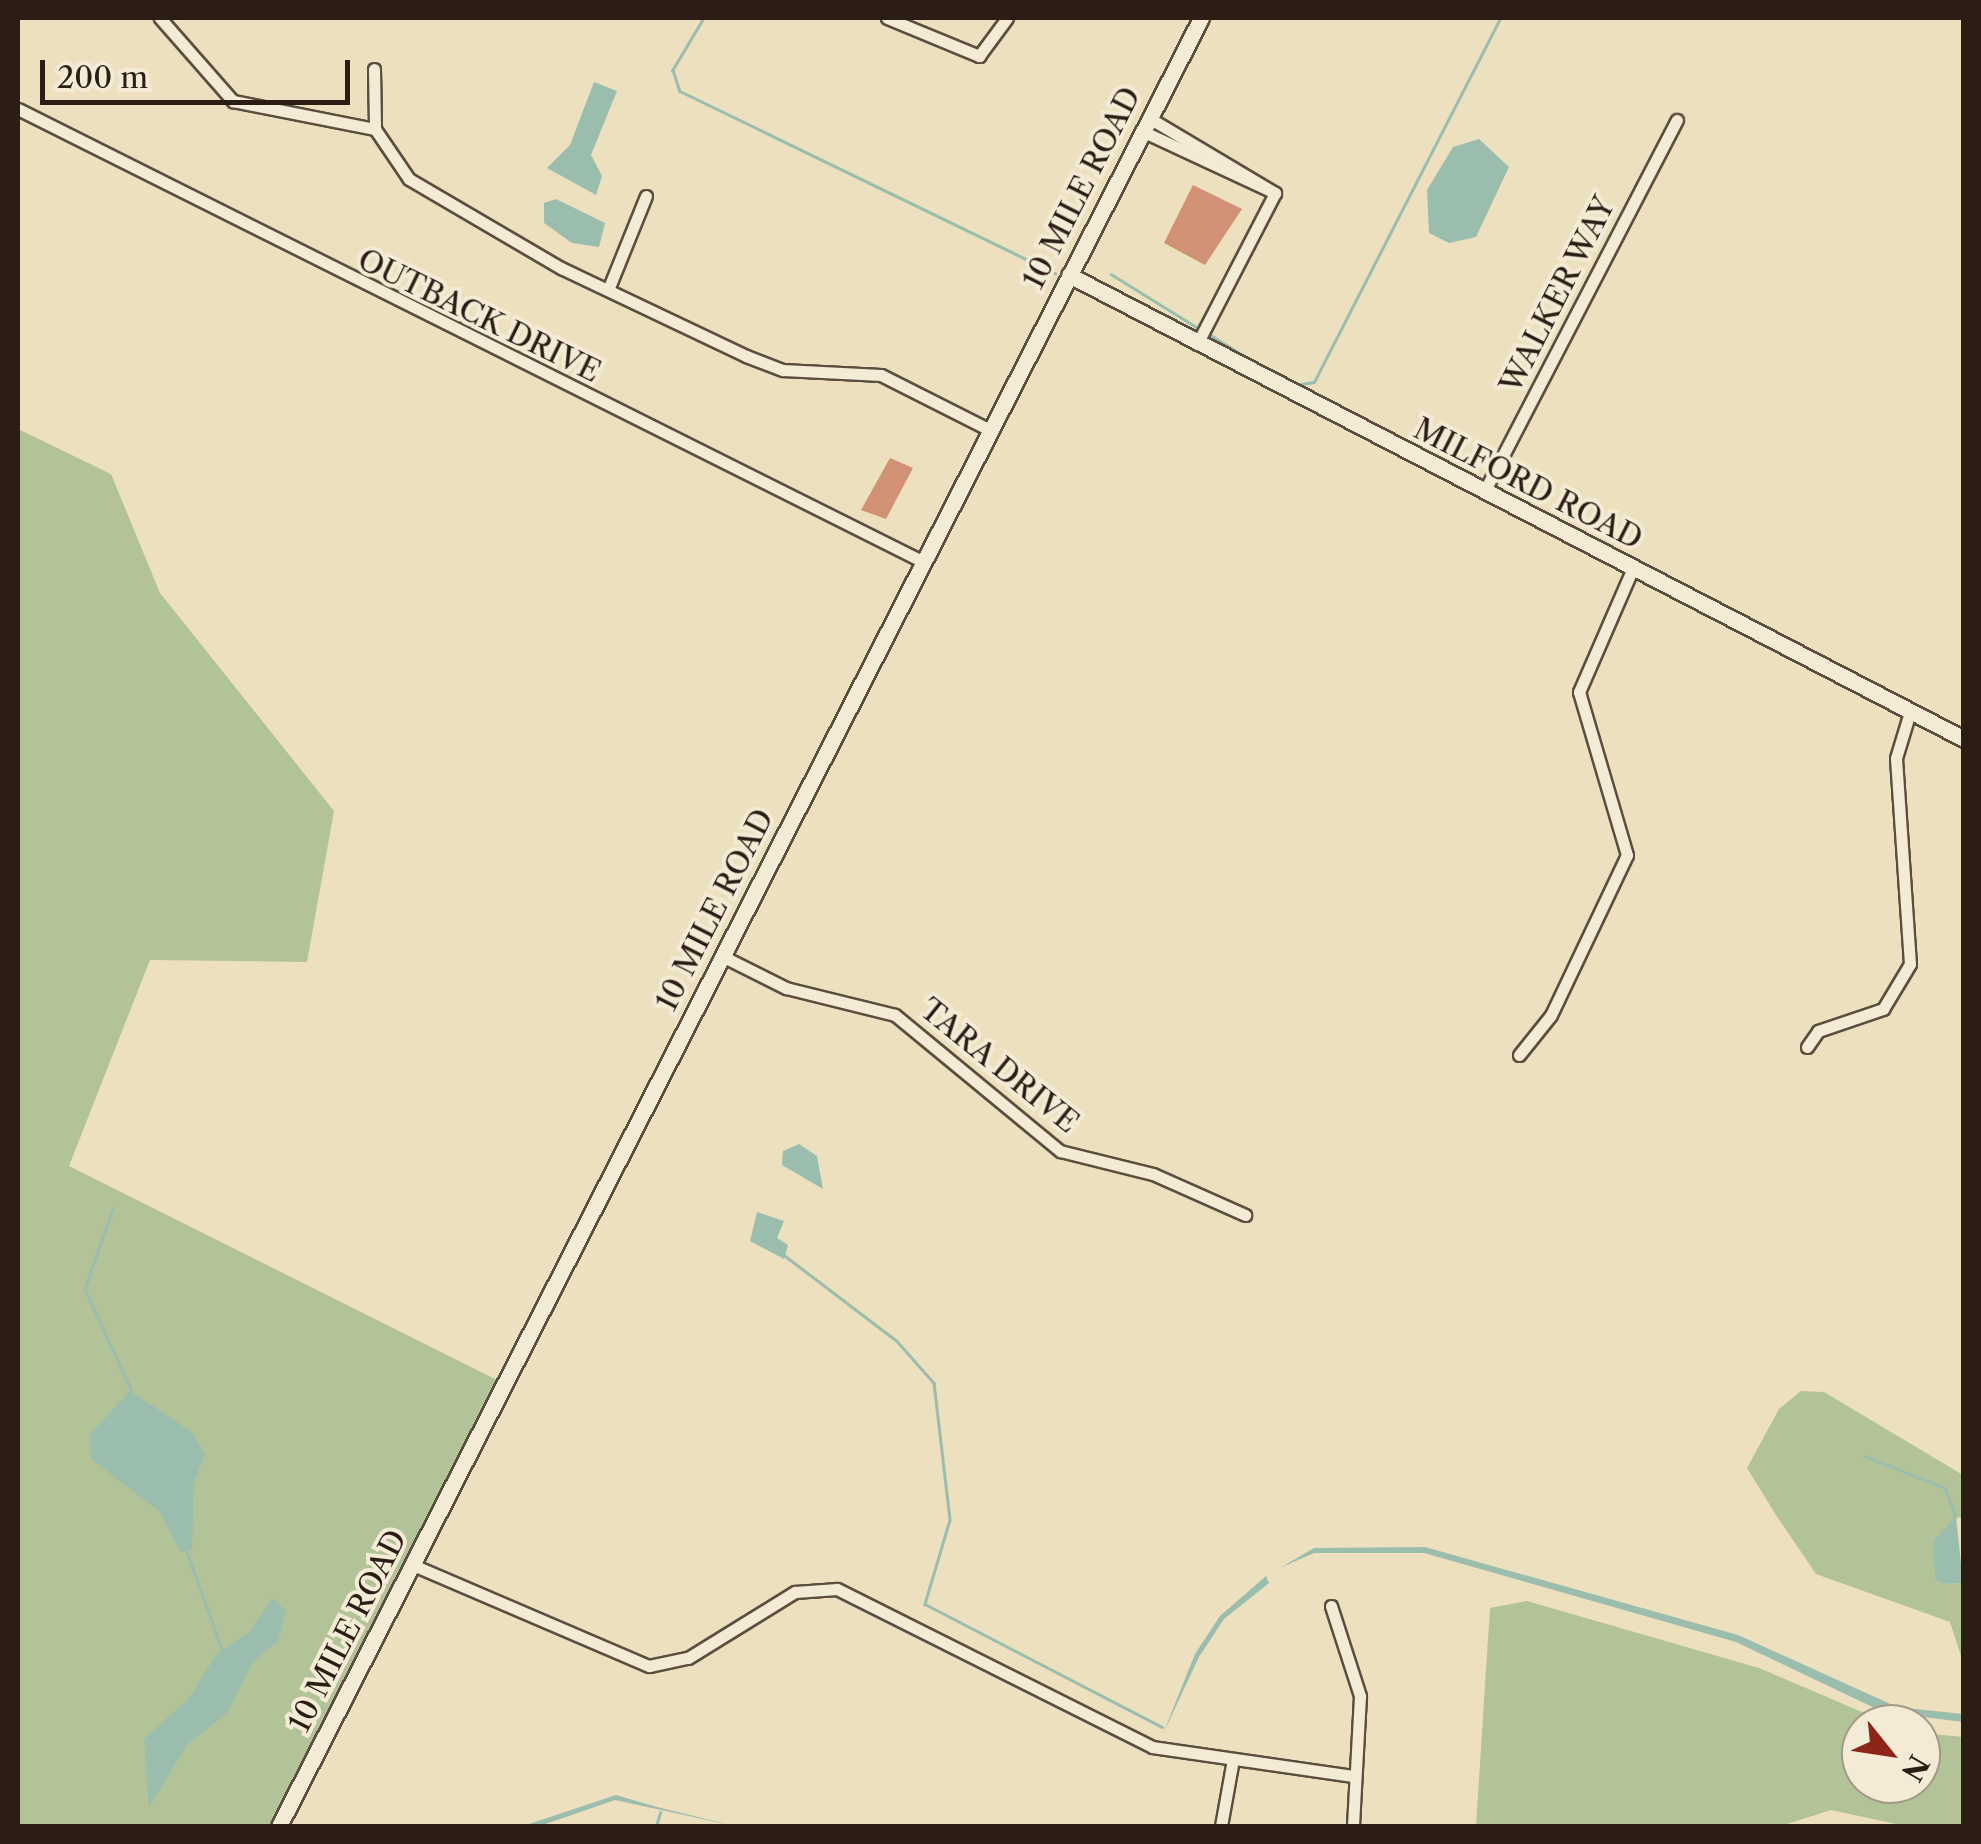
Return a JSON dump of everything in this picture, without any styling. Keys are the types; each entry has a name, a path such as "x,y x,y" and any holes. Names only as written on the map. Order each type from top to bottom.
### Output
{"main road":[{"name":"10 MILE ROAD","path":"279,1826 1201,18"},
{"name":"MILFORD ROAD","path":"1069,275 1964,739"}],"street":[{"path":"160,18 233,100 375,129"},
{"path":"888,18 979,56 1007,18"},
{"path":"374,69 375,129 409,179 562,268 610,285 746,356 782,370 881,375 990,430"},
{"name":"OUTBACK DRIVE","path":"18,109 922,561"},
{"name":"WALKER WAY","path":"1484,492 1676,120"},
{"path":"1145,125 1275,193 1198,344"},
{"path":"610,285 646,196"},
{"path":"1519,1055 1551,1015 1626,855 1579,692 1633,568"},
{"path":"1807,1047 1818,1032 1883,1009 1910,964 1896,758 1910,712"},
{"name":"TARA DRIVE","path":"722,956 786,988 892,1014 1060,1152 1153,1174 1245,1214"},
{"path":"413,1566 649,1666 688,1658 795,1592 837,1589 1130,1739 1232,1765 1353,1776"},
{"path":"1331,1606 1360,1696 1353,1826"},
{"path":"1221,1826 1232,1765"}],"shaded area":[{"path":"594,82 617,91 591,155 602,176 596,195 547,168 570,145"},
{"path":"1479,139 1509,167 1476,237 1449,243 1429,233 1427,190 1453,147"},
{"path":"556,199 605,223 599,247 572,243 544,223 544,203"},
{"path":"18,429 111,474 160,593 334,811 307,962 150,960 69,1166 501,1382 271,1826 18,1826"},
{"path":"799,1144 817,1156 823,1189 782,1165 783,1151"},
{"path":"757,1212 784,1221 777,1238 788,1245 784,1259 750,1241"},
{"path":"130,1391 192,1432 205,1455 194,1482 192,1550 180,1552 160,1512 91,1459 90,1434"},
{"path":"1801,1391 1824,1392 1963,1475 1963,1519 1956,1516 1945,1584 1963,1583 1963,1662 1950,1622 1816,1574 1747,1468 1779,1409"},
{"path":"1956,1516 1963,1583 1945,1584 1935,1579 1933,1542"},
{"path":"1425,1547 1738,1635 1890,1704 1866,1704 1736,1642 1424,1553 1314,1553 1280,1568 1314,1548"},
{"path":"1266,1576 1269,1583 1224,1619 1199,1657 1162,1736 1195,1654 1220,1616"},
{"path":"272,1598 286,1611 278,1641 253,1662 228,1712 187,1745 149,1807 144,1739 188,1699 217,1654 250,1632"},
{"path":"1527,1601 1759,1668 1843,1704 1841,1804 1941,1804 1941,1735 1963,1737 1963,1826 1905,1826 1831,1810 1781,1826 1476,1826 1490,1608"},
{"path":"1941,1712 1963,1714 1963,1722 1941,1719"},
{"path":"616,1795 735,1826 615,1800 540,1826 523,1826"}],"building":[{"path":"1193,185 1242,209 1205,265 1164,243"},
{"path":"890,458 913,468 886,519 861,510"}],"waterway":[{"path":"704,18 673,70 680,91 1055,273"},
{"path":"1295,385 1314,382 1500,18"},
{"path":"1111,274 1198,328"},
{"path":"1209,334 1262,367"},
{"path":"113,1209 85,1289 132,1391"},
{"path":"784,1255 897,1341 934,1383 950,1520 925,1604 1162,1727"},
{"path":"1865,1456 1945,1488 1956,1517"},
{"path":"186,1549 222,1649"},
{"path":"656,1826 660,1813"}]}
